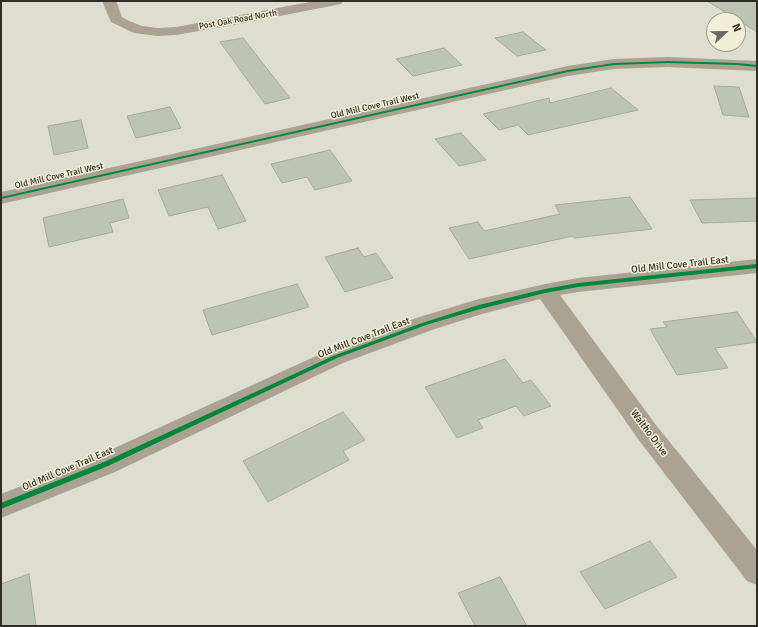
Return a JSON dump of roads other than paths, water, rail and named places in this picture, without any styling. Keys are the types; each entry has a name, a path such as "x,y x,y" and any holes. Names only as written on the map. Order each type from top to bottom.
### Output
{"street":[{"name":"Post Oak Road North","path":"109,1 116,19 139,30 158,32 176,31 330,2"},
{"name":"Old Mill Cove Trail West","path":"1,198 568,72 614,64 668,62 757,66"},
{"name":"Old Mill Cove Trail East","path":"1,506 106,464 335,357 424,324 545,291 578,285 757,266"},
{"name":"Waltho Drive","path":"545,291 647,432 757,572"}]}
